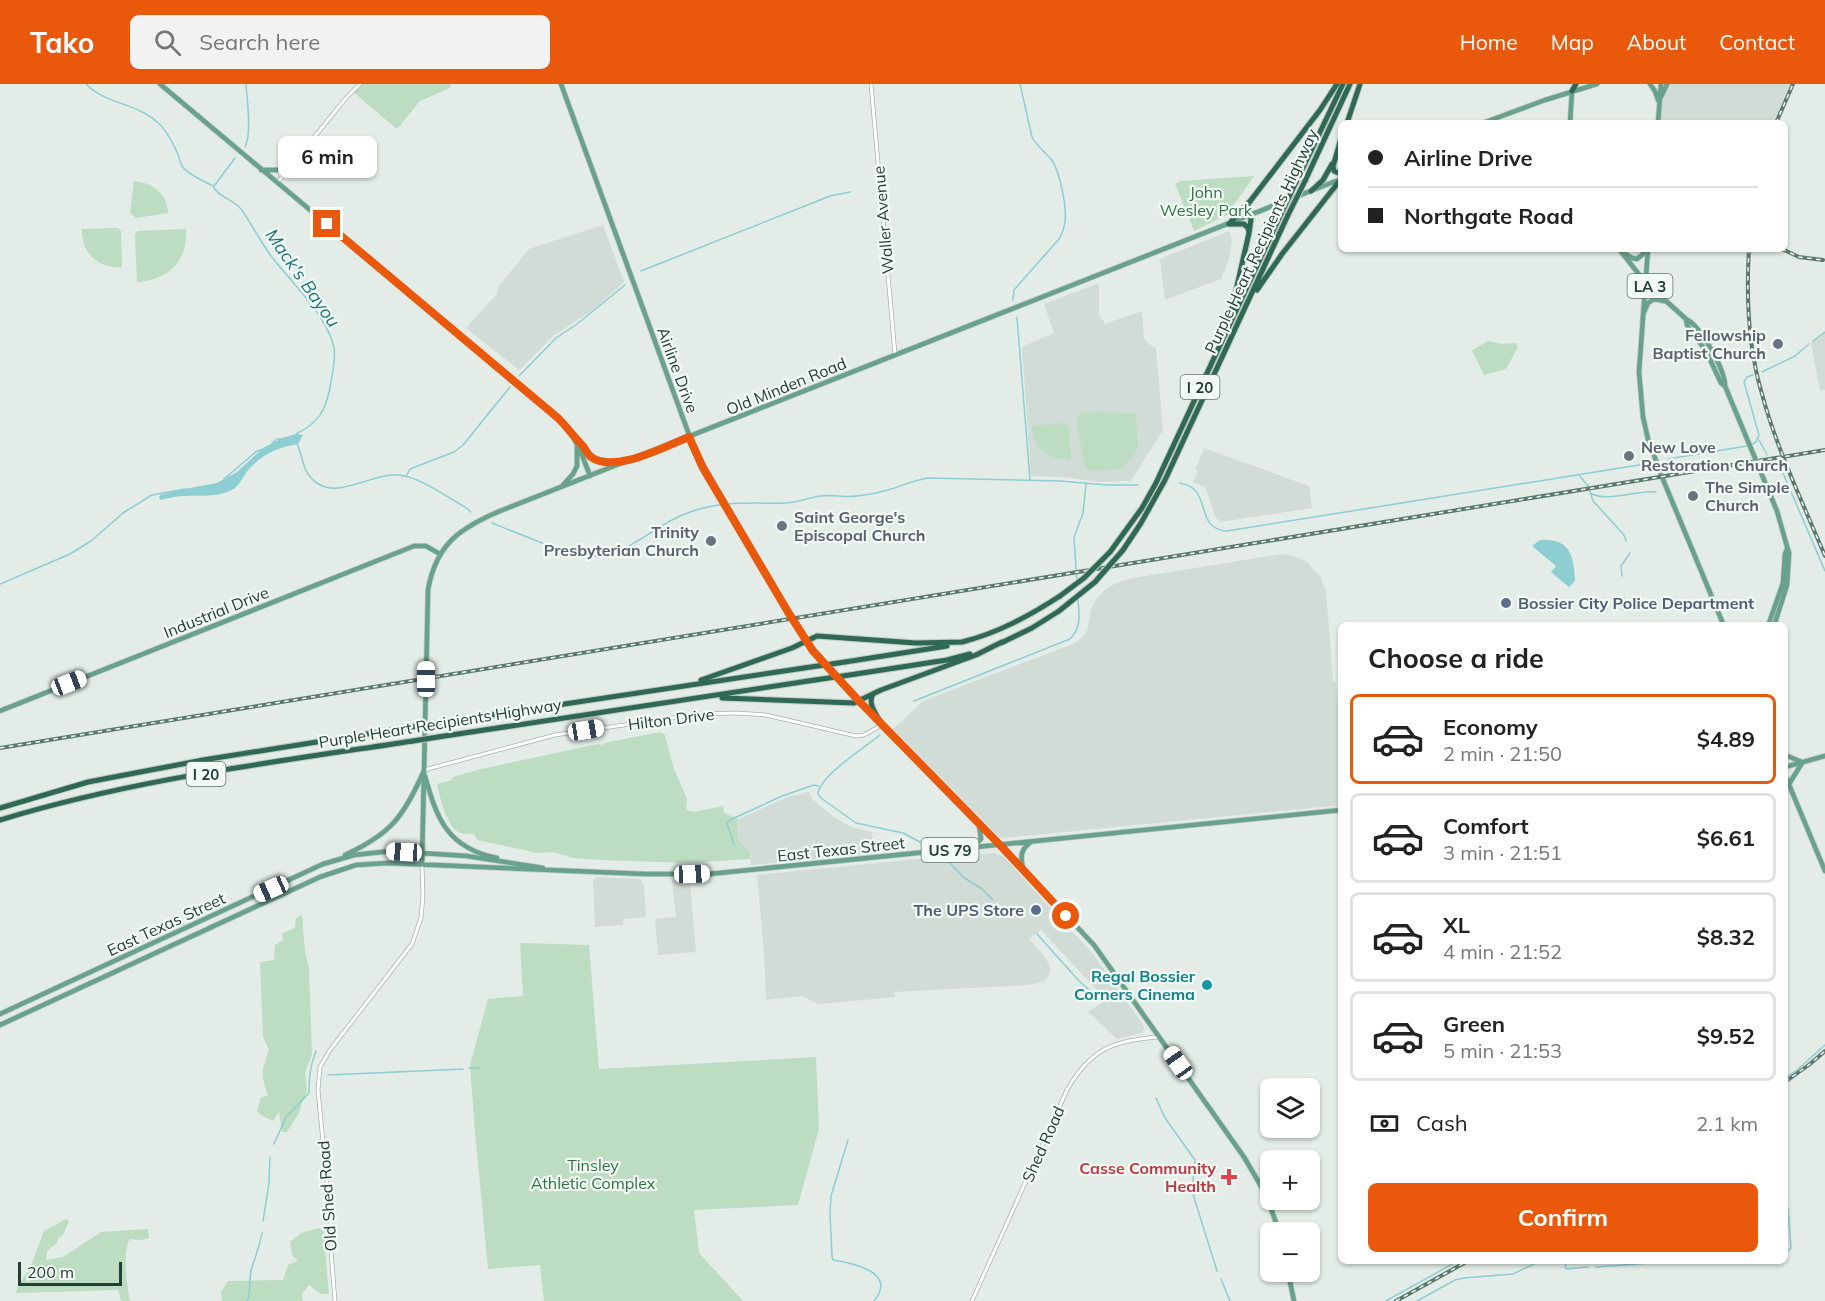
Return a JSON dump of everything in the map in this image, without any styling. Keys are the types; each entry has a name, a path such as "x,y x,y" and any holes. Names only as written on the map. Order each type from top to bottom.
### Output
{"highway":[{"path":"1229,224 1249,202 1320,110 1337,84"},
{"name":"Purple Heart Recipients Highway","path":"0,808 88,782 203,760 929,649 963,642 1025,618 1084,578 1110,552 1153,490 1343,84"},
{"name":"Purple Heart Recipients Highway","path":"0,820 125,788 274,762 947,660 1002,642 1032,628 1059,611 1101,576 1123,550 1161,488 1350,84"},
{"path":"1348,120 1360,84"},
{"path":"1572,91 1574,84"},
{"path":"1311,191 1323,180 1333,164 1338,148"},
{"path":"1333,164 1334,171 1338,174"},
{"path":"1248,302 1338,181"},
{"path":"1320,187 1324,196 1323,201"},
{"path":"1227,331 1250,233 1249,202"},
{"path":"1229,224 1244,224 1250,233"},
{"path":"658,690 707,679 819,636 916,644 963,642"},
{"path":"690,700 734,698 850,704 881,690 976,655 1002,642"},
{"path":"881,690 873,694 870,699 882,725"}],"main road":[{"path":"160,84 564,424 577,442 591,476"},
{"name":"Airline Drive","path":"561,84 689,437 703,468 805,640 822,662 858,700 1094,945 1258,1180 1276,1222"},
{"path":"1491,120 1597,84"},
{"path":"1650,84 1659,102"},
{"path":"1658,120 1660,84"},
{"path":"1659,102 1667,84"},
{"path":"1570,120 1572,91"},
{"path":"261,170 278,170 290,165"},
{"name":"Old Minden Road","path":"422,864 427,594 440,554 472,523 1229,224 1338,178"},
{"name":"LA 3","path":"1622,252 1645,282 1686,319 1687,325 1706,351 1719,373 1721,383 1725,386 1777,511 1790,562 1787,585 1774,622"},
{"path":"1623,252 1637,259 1644,252"},
{"path":"1647,252 1639,378 1643,417 1648,439 1722,622"},
{"path":"1643,315 1648,303 1654,299 1668,303"},
{"path":"577,442 590,456 598,460 626,462"},
{"path":"561,488 576,469 577,442"},
{"name":"Industrial Drive","path":"0,711 414,546 426,546 440,554"},
{"name":"LA 3","path":"1769,622 1783,583 1786,546"},
{"path":"1788,756 1802,762"},
{"path":"1788,765 1825,756"},
{"path":"1788,781 1802,762"},
{"path":"323,864 362,847 386,831 404,811 424,770"},
{"path":"424,770 435,810 443,825 454,838 483,854 537,867"},
{"path":"1788,784 1825,871"},
{"name":"East Texas Street","path":"0,1025 341,869 366,864 422,864 509,870 645,874 709,874 1338,810"},
{"path":"971,848 981,839 979,824"},
{"path":"1024,871 1021,854 1031,842"},
{"name":"East Texas Street","path":"0,1014 342,857 366,852 392,851 467,856 557,870"},
{"path":"1290,1282 1294,1301"}],"street":[{"path":"276,183 360,84"},
{"name":"Waller Avenue","path":"871,84 895,356"},
{"name":"Hilton Drive","path":"424,770 547,737 700,714 766,715 856,736 864,735 882,725"},
{"name":"Old Shed Road","path":"335,1301 331,1225 318,1090 320,1067 408,951 415,937 423,907 422,864"},
{"name":"Shed Road","path":"972,1301 1067,1090 1076,1075 1092,1058 1116,1044 1159,1037"}],"shaded area":[{"path":"1667,84 1793,84 1777,120 1658,120 1659,102"},
{"path":"603,225 624,282 594,309 553,336 519,370 466,328 497,294 498,287 529,249"},
{"path":"1229,231 1232,240 1229,260 1221,279 1165,300 1160,259"},
{"path":"1099,283 1099,314 1105,324 1142,311 1144,338 1148,344 1156,348 1163,430 1131,481 1099,482 1064,477 1031,476 1022,347 1054,333 1044,304"},
{"path":"1825,332 1825,390 1820,391 1811,343"},
{"path":"1204,448 1309,486 1312,508 1220,522 1215,516 1205,487 1193,482"},
{"path":"1282,554 1307,562 1320,576 1326,590 1333,681 1336,683 1338,805 1002,838 893,729 923,701 1075,643 1088,629 1091,609 1097,598 1116,583 1133,578"},
{"path":"809,792 813,800 834,817 851,827 872,832 874,853 751,865 750,852 738,840 737,820 790,796"},
{"path":"995,853 1003,856 1094,955 1143,1025 1142,1033 1117,1039 1088,1012 1106,1000 1041,930 1029,939 1041,952 1051,970 1043,982 1028,985 895,992 895,997 819,1004 801,996 766,1000 757,875"},
{"path":"597,877 642,881 646,917 623,919 623,925 595,927 593,882"},
{"path":"672,880 687,880 690,883 696,952 658,955 655,919 676,917"}],"green space":[{"path":"360,84 451,84 450,88 420,101 397,129 352,91"},
{"name":"John Wesley Park","path":"1254,176 1227,215 1194,231 1175,184 1181,181"},
{"path":"134,181 158,190 165,200 168,213 136,218 130,213"},
{"path":"118,228 121,231 122,267 114,267 93,258 82,238 82,229"},
{"path":"186,229 184,251 174,267 158,278 137,282 135,234 138,231"},
{"path":"1489,341 1501,344 1516,343 1518,347 1506,369 1484,375 1472,350"},
{"path":"1082,413 1136,414 1138,447 1135,454 1119,469 1086,471 1077,419"},
{"path":"1064,423 1069,427 1071,459 1049,456 1039,447 1033,434 1032,426"},
{"path":"660,732 665,735 674,769 687,799 686,810 694,812 723,806 724,813 737,818 738,840 750,852 750,859 689,863 601,860 573,858 553,852 538,853 477,840 474,834 458,832 445,813 437,784 452,780 453,777"},
{"path":"302,915 309,968 312,1054 305,1073 307,1093 299,1113 287,1132 282,1132 279,1112 273,1121 257,1111 261,1098 268,1095 263,1072 269,1050 263,1037 260,962 274,960 275,945 283,940 282,933 295,928 296,918"},
{"name":"Tinsley Athletic Complex","path":"520,943 589,945 599,1069 816,1057 819,1129 798,1205 694,1210 699,1253 743,1301 544,1301 540,1265 488,1269 470,1065 488,999 523,996"},
{"path":"66,1219 69,1221 63,1235 47,1251 46,1260 63,1257 101,1232 148,1229 149,1238 130,1239 126,1251 130,1301 121,1301 118,1290 16,1293 18,1285 30,1268 44,1231"},
{"path":"323,1227 329,1294 321,1294 309,1285 302,1294 303,1301 222,1301 221,1292 228,1281 283,1280 288,1265 298,1261 292,1255 290,1242 301,1233"}],"water":[{"path":"296,434 303,435 298,444 277,449 265,455 249,469 235,488 229,491 161,500 159,498 160,495 179,490 217,483 237,472 263,448"},
{"path":"1540,540 1558,542 1568,550 1575,581 1569,587 1551,572 1556,566 1532,546"}],"waterway":[{"name":"Mack's Bayou","path":"86,84 102,96 139,110 160,124 171,139 182,166 192,175 213,186 241,209 271,256 324,323 334,347 334,368 328,396 323,410 315,421 296,434"},
{"path":"245,147 249,125 246,84"},
{"path":"1013,300 1014,290 1059,239 1065,216 1058,174 1053,162 1032,137 1020,84"},
{"path":"214,186 235,158"},
{"path":"641,271 830,196 850,192"},
{"path":"519,376 556,338 625,285"},
{"path":"1017,317 1030,480"},
{"path":"1813,341 1825,332"},
{"path":"1762,372 1795,356 1809,344"},
{"path":"1751,445 1756,442 1759,435 1744,382 1747,377 1753,375"},
{"path":"407,475 410,469 454,452 463,445 510,387"},
{"name":"Mack's Bayou","path":"272,443 281,439"},
{"path":"1759,440 1767,455"},
{"path":"297,444 308,474 317,483 328,488 351,486 387,475 399,475 424,483 471,512"},
{"path":"1668,459 1747,446"},
{"name":"Mack's Bayou","path":"224,479 257,451 263,449"},
{"path":"1180,483 1197,493 1210,524 1217,529 1227,531 1645,464"},
{"path":"1780,466 1825,571"},
{"path":"1578,474 1589,487"},
{"path":"492,523 567,553 587,556 619,551 676,518 716,505 789,503 825,496 861,496 928,478 1138,485"},
{"path":"1077,582 1074,537 1083,513 1086,484"},
{"name":"Mack's Bayou","path":"0,584 70,554 91,541 123,513 152,495 185,489"},
{"path":"1590,491 1593,501 1624,535 1626,541"},
{"path":"1590,493 1613,497 1656,492"},
{"path":"1622,576 1621,566 1630,553"},
{"path":"1623,610 1624,598"},
{"path":"914,701 1070,639 1078,625 1078,599"},
{"path":"880,735 834,771 820,787 818,794 856,823 903,833 922,843"},
{"path":"734,845 727,823 730,820 782,796 814,785 818,786"},
{"path":"948,861 963,877 982,889 993,900"},
{"path":"1037,934 1079,981 1098,998"},
{"path":"1788,1076 1825,1045"},
{"path":"274,1144 286,1117 309,1093 310,1072 316,1051"},
{"path":"469,1068 480,1068"},
{"path":"328,1075 463,1069"},
{"path":"1156,1098 1165,1118 1195,1160 1192,1191 1217,1271"},
{"path":"848,1140 831,1196 832,1256 833,1260 861,1267 877,1276 880,1291 874,1301"},
{"path":"263,1221 269,1183 270,1157"},
{"path":"1788,1208 1791,1248 1788,1250"},
{"path":"247,1301 251,1271 262,1233"},
{"path":"1386,1301 1452,1264"},
{"path":"1417,1301 1455,1280 1513,1274 1534,1264"},
{"path":"1565,1264 1566,1269 1588,1267"},
{"path":"1596,1267 1636,1264"},
{"path":"1221,1279 1230,1301"}],"railway":[{"path":"1777,120 1793,84"},
{"path":"1749,252 1749,322 1757,376 1783,456 1825,556"},
{"path":"1788,252 1799,257 1823,260"},
{"path":"0,748 1825,450"},
{"path":"1788,1080 1825,1051"},
{"path":"1396,1301 1462,1264"}],"place":[{"name":"Fellowship Baptist Church","path":"1778,344"},
{"name":"New Love Restoration Church","path":"1629,456"},
{"name":"The Simple Church","path":"1693,496"},
{"name":"Saint George's Episcopal Church","path":"782,526"},
{"name":"Trinity Presbyterian Church","path":"711,541"},
{"name":"Bossier City Police Department","path":"1506,603"},
{"name":"The UPS Store","path":"1036,910"},
{"name":"Regal Bossier Corners Cinema","path":"1207,985"},
{"name":"Casse Community Health","path":"1229,1177"}],"route":[{"path":"327,224 558,418 593,458 602,461 626,462 689,437 703,468 813,651 1066,916"}]}
